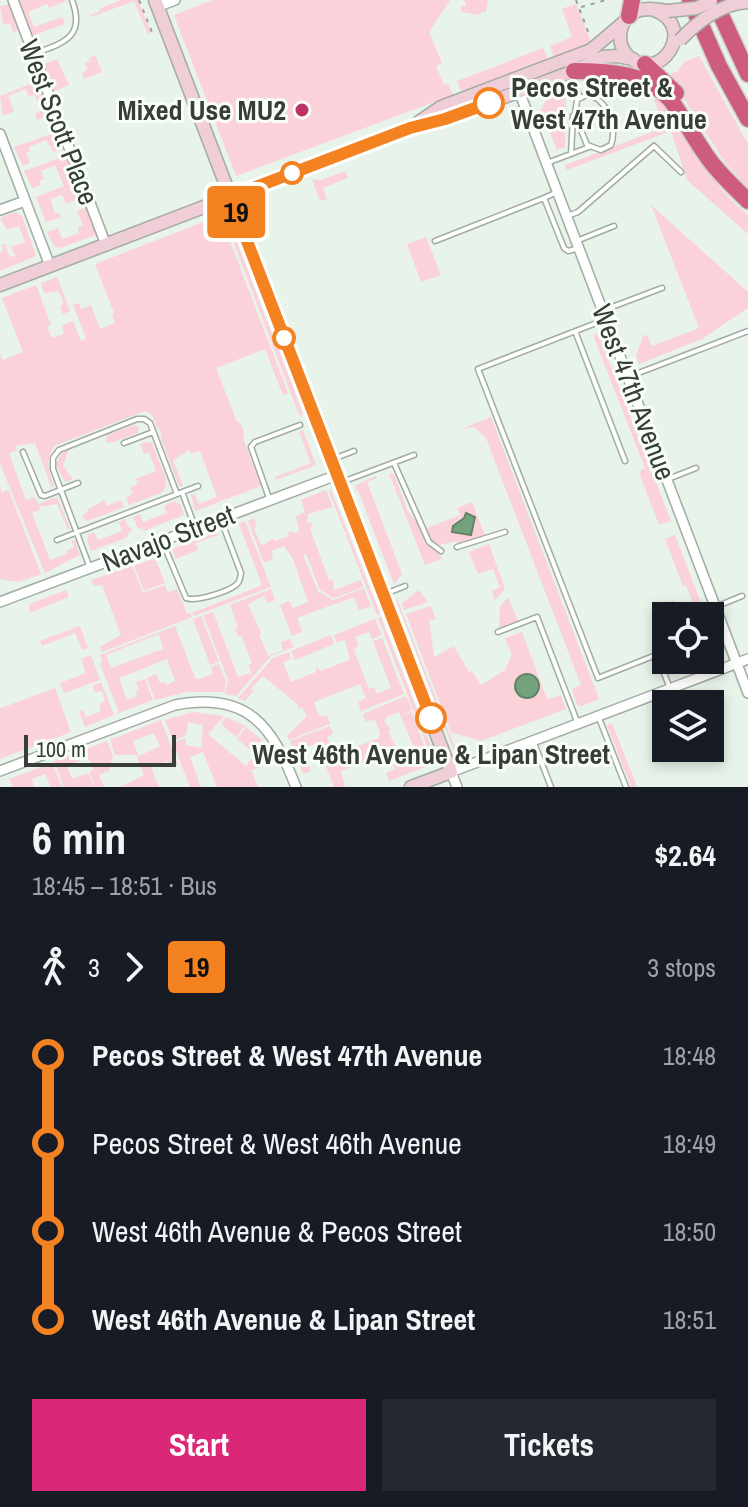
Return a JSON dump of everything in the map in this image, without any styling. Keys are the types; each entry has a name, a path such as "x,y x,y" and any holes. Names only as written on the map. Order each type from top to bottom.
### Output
{"highway":[{"path":"690,0 719,66 748,119"},
{"path":"714,0 748,74"},
{"path":"639,62 679,96 727,179"},
{"path":"572,72 622,74 662,92 671,100 708,159 748,201"}],"main road":[{"path":"0,285 230,197 389,142 441,107 591,50 628,13 697,8 714,0"},
{"path":"410,128 445,119 607,56 639,62 661,60 703,20 731,5 748,2"},
{"path":"156,3 451,772 411,787"},
{"path":"654,10 666,16 673,27 674,41 670,51"},
{"path":"628,13 621,44 639,62"},
{"path":"519,91 534,72"}],"street":[{"name":"West Scott Place","path":"13,0 106,245"},
{"path":"156,3 175,0"},
{"name":"West 47th Avenue","path":"519,91 713,602"},
{"path":"0,134 50,266"},
{"path":"0,210 25,201"},
{"name":"Navajo Street","path":"0,602 85,574 270,500 338,479"},
{"name":"West 47th Avenue","path":"724,630 748,692"},
{"path":"457,787 451,772 748,659"},
{"path":"0,771 175,705 195,701 215,702 240,709 259,720 282,750 296,787"}],"lane":[{"path":"33,54 72,36 77,17 72,0"},
{"path":"572,72 580,98"},
{"path":"547,163 571,154 589,147 601,150 611,145 614,135 608,126 606,110 595,95 580,98 574,110 571,154"},
{"path":"574,110 589,147"},
{"path":"599,112 606,110"},
{"path":"567,216 578,212 654,146 681,172"},
{"path":"435,241 558,192"},
{"path":"544,198 564,248 568,251 614,226"},
{"path":"652,657 598,678 478,369 575,331 662,288"},
{"path":"575,331 625,461"},
{"path":"628,377 748,331"},
{"path":"85,574 77,533 52,463 59,450 141,418 147,420 196,528"},
{"path":"270,500 252,444 300,425"},
{"path":"124,443 153,432"},
{"path":"331,460 354,451"},
{"path":"23,452 39,494 45,496 78,483"},
{"path":"338,479 414,455"},
{"path":"394,463 429,542 441,551"},
{"path":"667,480 696,468"},
{"path":"57,540 198,486"},
{"path":"162,541 183,595 190,600 198,600 233,586 240,577 220,519"},
{"path":"457,547 505,532"},
{"path":"383,595 405,586"},
{"path":"724,603 742,596"},
{"path":"498,632 537,617 578,724"},
{"path":"664,674 670,688"},
{"path":"598,716 626,787"},
{"path":"533,741 551,787"}],"path":[{"path":"139,0 154,37"},
{"path":"576,0 593,43"},
{"path":"579,8 606,0"}],"shaded area":[{"path":"18,0 68,0 28,12 34,27 62,17 65,24 31,36"},
{"path":"121,0 138,0 151,33 148,34 134,1 91,17 99,9"},
{"path":"213,0 450,0 429,32 442,63 436,66 444,85 448,84 453,95 236,176 174,15"},
{"path":"464,0 488,0 486,12 479,15 461,12 461,5 465,6 466,3"},
{"path":"9,4 19,30 13,32 10,23 3,25 0,6"},
{"path":"576,4 591,42 554,57 550,46 572,37 562,9"},
{"path":"543,48 548,59 462,93 457,81"},
{"path":"95,55 102,72 84,79 82,73 87,70 85,63"},
{"path":"699,56 748,144 748,188 724,161 670,77 684,62"},
{"path":"57,59 69,85 52,92 42,65"},
{"path":"38,81 55,124 50,126 47,117 37,120 35,114 41,111 35,95 29,97 26,89 8,96 14,111 3,116 0,96"},
{"path":"566,92 565,147 557,150 541,110 546,100"},
{"path":"660,98 721,189 748,215 748,234 687,180 671,131 567,170 565,165 665,127 654,100"},
{"path":"57,132 63,148 54,152 46,140 29,147 30,151 26,153 30,163 23,166 14,147"},
{"path":"68,155 74,170 71,172 77,180 72,183 78,199 66,204 62,195 50,199 55,214 59,213 61,217 46,222 36,197 64,186 55,165 41,171 44,179 39,181 41,185 32,188 24,171"},
{"path":"345,171 348,178 323,188 327,199 320,201 312,179 321,180"},
{"path":"651,205 748,292 748,308 702,339 639,364 636,356 643,336 647,335 652,346 699,328"},
{"path":"87,207 98,234 61,248 54,246 47,232 58,228 62,239 79,233 78,227 83,225 77,211"},
{"path":"15,212 22,216 36,256 0,271 1,245 5,244 10,257 15,256 11,247 25,242 19,226 7,230 0,218"},
{"path":"216,217 222,220 288,393 283,395 265,349 216,368 237,422 241,423 243,438 261,486 195,511 191,494 195,495 199,504 217,497 200,451 191,454 189,450 173,460 183,486 179,486 160,429 152,415 145,411 54,446 48,461 54,485 52,488 35,443 16,446 17,450 9,453 26,500 35,497 38,504 57,497 70,528 68,530 57,504 39,507 40,510 32,513 50,560 67,554 66,551 74,547 71,540 75,540 80,555 45,573 0,464 0,354 3,360 23,352 2,298 36,285 51,325 47,327 52,338 64,334 62,326 73,321 81,341 86,338 73,305 79,303 81,309 91,305 100,329 115,323 95,264"},
{"path":"229,221 274,340 271,341 226,222"},
{"path":"426,237 441,275 421,282 407,244"},
{"path":"57,277 70,311 63,314 59,291 44,293 41,283"},
{"path":"598,333 671,521 659,525 640,475 645,468 593,335"},
{"path":"276,343 303,414 300,417 272,344"},
{"path":"491,417 599,699 582,706 577,705 572,689 581,685 486,438 474,427 461,429"},
{"path":"134,425 139,427 138,433 106,442 107,435"},
{"path":"303,430 316,465 276,480 275,477 311,463 299,432"},
{"path":"152,443 167,481 166,486 163,492 129,505 126,497 133,494 130,487 138,484 136,479 156,471 149,452 144,454 140,444"},
{"path":"69,449 63,466 73,479 65,482 56,465 61,454"},
{"path":"389,473 394,474 408,512 417,523 425,543 440,553 441,559 425,565"},
{"path":"376,476 367,482 402,574 394,584 354,486"},
{"path":"0,487 2,493 8,490 11,496 41,574 19,582 0,579"},
{"path":"326,490 333,507 308,514 307,523 311,522 310,529 329,580 333,579 334,590 361,580 363,587 334,598 320,590 306,554 303,555 318,591 333,600 364,588 371,607 359,610 354,597 297,618 302,632 292,636 280,605 289,601 293,608 308,602 293,559 284,546 271,551 273,559 264,563 248,521 254,518 257,527 254,528 260,543 264,545 273,538 275,541 289,536 288,532 299,532 296,516 305,512 301,500"},
{"path":"331,490 380,614 377,615"},
{"path":"104,500 107,506 121,500 124,507 87,521 82,517 89,509"},
{"path":"174,501 180,504 184,515 144,531 138,529 133,517 140,514 143,522 167,513 164,506"},
{"path":"472,502 485,535 459,543 440,545 433,542 427,528 458,516 460,519 452,531 470,536 465,516 461,519 457,508"},
{"path":"466,513 475,517 471,535 452,532 453,526"},
{"path":"125,519 128,527 132,528 126,538 91,551 87,540 89,534 94,532 98,540 122,531 119,522"},
{"path":"245,521 271,587 194,616 192,613 262,585 239,524"},
{"path":"217,532 218,535 196,543 198,550 176,559 172,549"},
{"path":"675,535 701,602 693,602 686,585 683,586 665,539"},
{"path":"489,544 505,589 495,600 492,591 500,587 493,569 478,574 469,552"},
{"path":"155,558 165,583 144,591 134,566"},
{"path":"132,566 143,593 165,585 168,592 177,589 187,614 191,613 192,617 102,652 100,647 121,635 102,585 94,586 91,580"},
{"path":"271,589 275,600 268,603 263,596 248,604 259,634 268,656 283,650 281,642 290,639 294,647 271,656 236,696 225,694 228,680 203,615 213,612 238,677 251,673 249,665 252,663 241,635 238,636 230,605"},
{"path":"66,590 69,597 29,613 30,604"},
{"path":"419,590 428,602 404,610 402,603"},
{"path":"508,597 518,621 499,628 500,607"},
{"path":"396,600 456,750 454,751"},
{"path":"431,606 436,620 429,619 434,657 454,646 469,672 472,671 481,685 505,670 512,655 505,638 522,632 547,699 561,695 566,709 481,741 451,732 406,614","holes":["523,676 540,690 534,697 526,699 516,694 514,683"]},
{"path":"201,616 219,662 210,665 193,619"},
{"path":"381,617 436,759 434,764 378,618"},
{"path":"375,619 382,635 372,639 369,632 355,637 358,645 354,650 369,689 374,687 377,694 391,688 373,641 382,638 404,694 361,711 358,702 366,698 360,684 314,702 319,716 327,716 330,724 289,740 287,736 307,716 302,707 299,709 263,676 245,701 238,698 273,658 289,652 291,659 283,662 291,682 316,672 315,669 320,671 350,660 345,640 336,642 334,635"},
{"path":"80,626 88,648 82,650 75,633 42,646 40,641"},
{"path":"175,626 195,678 213,674 211,667 219,664 226,681 224,692 186,692 155,700 147,678 156,674 160,683 166,685 175,681 167,659 119,678 127,700 137,696 139,690 136,682 145,679 153,700 119,713 100,664 103,662 100,655","holes":["159,634 163,649 111,668 106,655"]},
{"path":"331,635 334,644 295,660 291,651"},
{"path":"91,655 100,680 64,693 60,683 86,673 81,659"},
{"path":"527,674 536,677 539,686 536,695 527,698 518,695 515,686 518,677"},
{"path":"101,682 114,715 85,727 79,712 83,710 86,717 101,711 99,705 105,700 102,691 95,692 92,686"},
{"path":"55,688 71,732 0,759 0,706"},
{"path":"406,696 412,710 403,714 412,712 419,731 411,734 419,732 426,751 417,755 399,712 384,721 391,730 388,732 397,748 394,749 396,754 400,756 397,758 400,765 426,755 430,765 389,781 386,773 395,769 388,753 341,771 345,787 334,787 317,743 303,749 311,771 303,774 290,741 330,726 333,734 327,737 335,755 379,738 375,719 366,722 363,714"},
{"path":"193,712 224,716 208,734 246,766 263,741 276,762 251,770 258,787 217,787 203,752 190,757 201,787 190,787 173,743 186,738 185,745 201,748 203,725 188,722 186,735 173,741 165,720"},
{"path":"226,717 245,726 236,737 221,724"},
{"path":"161,720 178,765 170,768 167,761 151,767 159,787 120,787 144,775 137,757 160,746 154,733 133,741 138,755 115,755 110,740"},
{"path":"612,723 637,787 631,787 607,725"},
{"path":"246,727 262,740 253,752 237,739"},
{"path":"107,741 113,756 109,771 99,775 104,787 95,787 88,758 82,760 79,752"},
{"path":"78,752 81,760 67,766 72,779 88,773 94,787 64,787 54,761"},
{"path":"52,763 62,787 51,787 45,774 32,779 34,787 13,787 9,779"}],"bus line":[{"name":"19","path":"431,718 230,197 410,128 489,103"}],"place":[{"name":"Pecos Street & West 47th Avenue","path":"489,103"},
{"name":"Mixed Use MU2","path":"302,110"},
{"name":"West 46th Avenue & Lipan Street","path":"431,718"}]}
